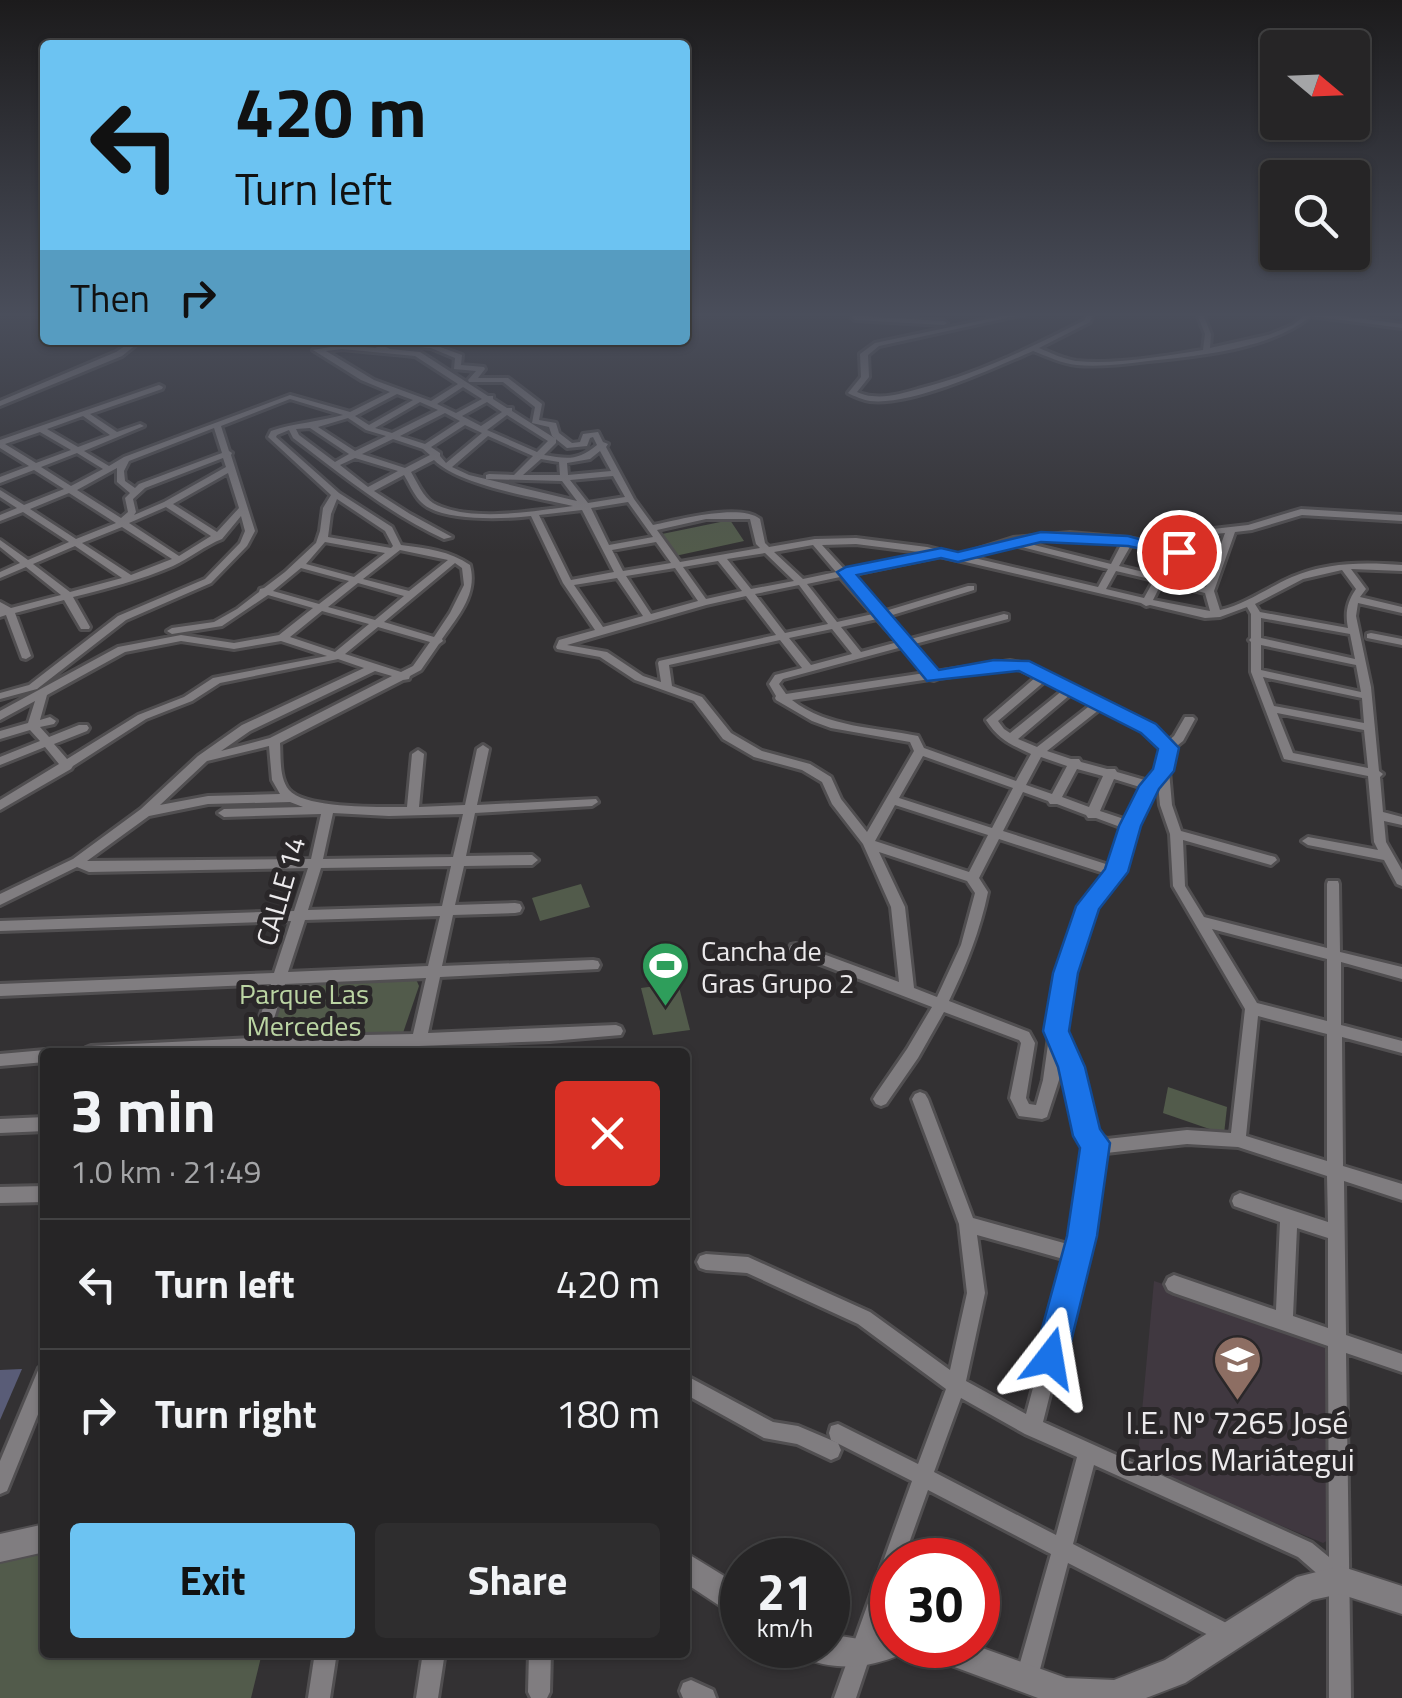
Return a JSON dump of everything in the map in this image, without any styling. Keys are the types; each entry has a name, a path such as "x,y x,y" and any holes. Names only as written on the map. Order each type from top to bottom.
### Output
{"street":[{"path":"0,404 26,393"},
{"path":"0,444 143,393"},
{"path":"392,393 350,415 312,426 291,427 272,437 336,495 389,530 395,549"},
{"path":"398,393 432,404 534,455 585,460 604,444"},
{"path":"432,404 448,393"},
{"path":"482,393 553,441 534,455 518,475"},
{"path":"523,393 539,406 535,421 553,426 555,434 570,446 584,444 586,436 592,433 604,444 630,499 704,602"},
{"path":"852,393 874,400 912,393"},
{"path":"0,518 126,459 290,397 350,415 393,438 426,446 446,467 474,479 584,506"},
{"path":"426,446 490,398"},
{"path":"368,428 418,400"},
{"path":"334,465 444,410"},
{"path":"446,467 509,410"},
{"path":"86,415 116,435"},
{"path":"0,480 140,426"},
{"path":"312,426 354,455 406,471 422,498 433,507 534,514 630,499"},
{"path":"0,716 37,691 122,618 208,580 244,544 250,531 218,427"},
{"path":"291,427 296,436 368,490 416,524 446,537"},
{"path":"43,430 109,469"},
{"path":"0,444 178,558"},
{"path":"121,524 132,512 129,498 134,492 228,452"},
{"path":"368,490 437,456"},
{"path":"126,459 120,471 121,482 134,492"},
{"path":"563,460 564,478 648,618"},
{"path":"0,575 166,504 229,469"},
{"path":"474,479 518,475 564,478 615,472"},
{"path":"515,514 516,488"},
{"path":"0,492 129,578"},
{"path":"0,696 37,691 154,634 215,626 235,616 263,591 303,566 324,539 325,508 336,495"},
{"path":"166,504 220,537"},
{"path":"26,656 3,610 129,578 178,558 220,537 243,509"},
{"path":"1146,603 1190,534 1249,528 1301,512 1402,518"},
{"path":"534,514 568,583 601,632"},
{"path":"652,528 686,518 745,514 756,518 766,549 801,582 858,655"},
{"path":"1216,615 1209,590 1231,530"},
{"path":"958,557 1041,537 1128,541 1218,562"},
{"path":"606,548 659,538"},
{"path":"202,759 274,742 405,678 438,641 469,585 467,568 455,559 324,539"},
{"path":"568,583 766,549 856,541 941,553 1146,603 1216,615 1253,608 1301,577 1345,567 1402,568"},
{"path":"1100,592 1128,541"},
{"path":"815,542 846,572 934,677"},
{"path":"1010,542 1209,590"},
{"path":"0,543 66,594 85,627"},
{"path":"282,638 395,549"},
{"path":"907,992 898,907 869,843 836,800 828,780 806,767 758,754 727,736 698,700 639,678 604,654 561,648 563,642 704,602 941,553"},
{"path":"720,557 808,669"},
{"path":"0,806 142,718 188,699 217,680 335,657 455,559"},
{"path":"303,566 412,595"},
{"path":"1345,567 1362,589 1354,599 1351,616 1362,663 1380,842 1402,881"},
{"path":"667,686 663,663 882,616 971,588"},
{"path":"263,591 438,641"},
{"path":"1354,599 1402,610"},
{"path":"1253,608 1355,632"},
{"path":"1253,608 1256,672 1288,756 1376,774"},
{"path":"1004,617 780,677 774,684 780,698 811,717 914,739 920,751 1130,826"},
{"path":"1371,636 1402,642"},
{"path":"122,649 181,638 234,646 282,638 405,678"},
{"path":"1254,640 1362,663"},
{"path":"780,698 1010,664 1022,666 1148,728 1168,748"},
{"path":"0,900 77,862 145,812 202,759 246,728 372,668"},
{"path":"1256,672 1366,696"},
{"path":"1044,677 992,720 994,728 1037,753 1150,786"},
{"path":"1009,740 1070,690"},
{"path":"37,691 33,726 67,766"},
{"path":"972,878 1037,753 1100,704"},
{"path":"1269,708 1370,728"},
{"path":"1189,719 1180,738 1168,748 1163,771 1166,806 1176,834 1179,886 1252,1008 1238,1140"},
{"path":"0,735 50,722"},
{"path":"0,761 83,728"},
{"path":"274,742 277,779 290,798"},
{"path":"419,1040 483,749"},
{"path":"869,843 920,751"},
{"path":"413,810 418,754"},
{"path":"1054,802 1075,762"},
{"path":"796,949 1027,1039 1018,1098 1024,1110 1042,1112 1052,1080 1065,973 1088,906 1116,872 1130,826 1150,786 1163,771"},
{"path":"1092,815 1112,772"},
{"path":"145,812 208,800 290,798 328,810"},
{"path":"892,800 1116,872"},
{"path":"224,813 469,809 592,802"},
{"name":"CALLE 14","path":"259,1042 316,864 328,810"},
{"path":"1378,815 1402,820"},
{"path":"1176,834 1270,860"},
{"path":"1308,841 1386,856"},
{"path":"869,843 972,878 982,892 978,916 939,1004 912,1059 881,1099"},
{"path":"77,862 88,866 532,860"},
{"path":"1333,884 1340,1698"},
{"path":"0,926 515,908"},
{"path":"1201,921 1402,974"},
{"path":"0,990 593,965"},
{"path":"1252,1008 1402,1047"},
{"path":"189,1048 259,1042 297,1047 419,1040 484,1046 616,1031"},
{"path":"1056,1031 1071,1067 1088,1136 1096,1143 1106,1146 1187,1137 1238,1140 1402,1192"},
{"path":"0,1060 40,1056"},
{"path":"902,1538 956,1385 976,1293 967,1224 920,1100"},
{"path":"0,1126 40,1124"},
{"path":"1032,1427 1077,1254 1096,1143"},
{"path":"0,1195 40,1194"},
{"path":"1240,1200 1337,1233"},
{"path":"1284,1321 1289,1217"},
{"path":"967,1224 1077,1254"},
{"path":"706,1262 748,1265 864,1318 956,1385 1032,1427 1305,1550 1340,1580 1402,1600"},
{"path":"1174,1284 1402,1363"},
{"path":"690,1387 771,1432 834,1441 923,1480 1232,1636"},
{"path":"0,1484 39,1403"},
{"path":"1026,1677 1088,1452"},
{"path":"0,1548 40,1539"},
{"path":"690,1569 720,1589"},
{"path":"1000,1668 1071,1696 1114,1695 1174,1672 1307,1587 1340,1580"},
{"path":"844,1698 870,1622"},
{"path":"850,1653 870,1650"},
{"path":"319,1698 325,1658"},
{"path":"426,1698 433,1658"},
{"path":"538,1692 540,1658"}],"shaded area":[{"name":"I.E. Nº 7265 José Carlos Mariátegui","path":"1154,1281 1331,1340 1332,1538 1323,1543 1137,1466"}],"green space":[{"path":"730,520 744,541 675,556 662,534"},
{"path":"581,884 590,907 540,921 532,898"},
{"name":"Parque Las Mercedes","path":"415,977 419,986 403,1033 268,1036 284,981"},
{"name":"Cancha de Gras Grupo 2","path":"678,983 690,1030 653,1035 641,988"},
{"path":"1168,1087 1227,1107 1224,1134 1163,1113"},
{"path":"40,1553 40,1658 261,1658 251,1698 0,1698 0,1560"}],"building":[{"path":"22,1369 0,1420 0,1370"}],"place":[{"name":"Cancha de Gras Grupo 2","path":"666,1008"},
{"name":"I.E. Nº 7265 José Carlos Mariátegui","path":"1237,1402"}],"route":[{"path":"1050,1358 1082,1236 1096,1143 1088,1136 1071,1067 1056,1031 1065,973 1088,906 1116,872 1130,826 1150,786 1163,771 1168,748 1148,728 1022,666 1010,664 934,677 846,572 941,553 958,557 1019,539 1041,537 1128,541 1179,552"}]}
